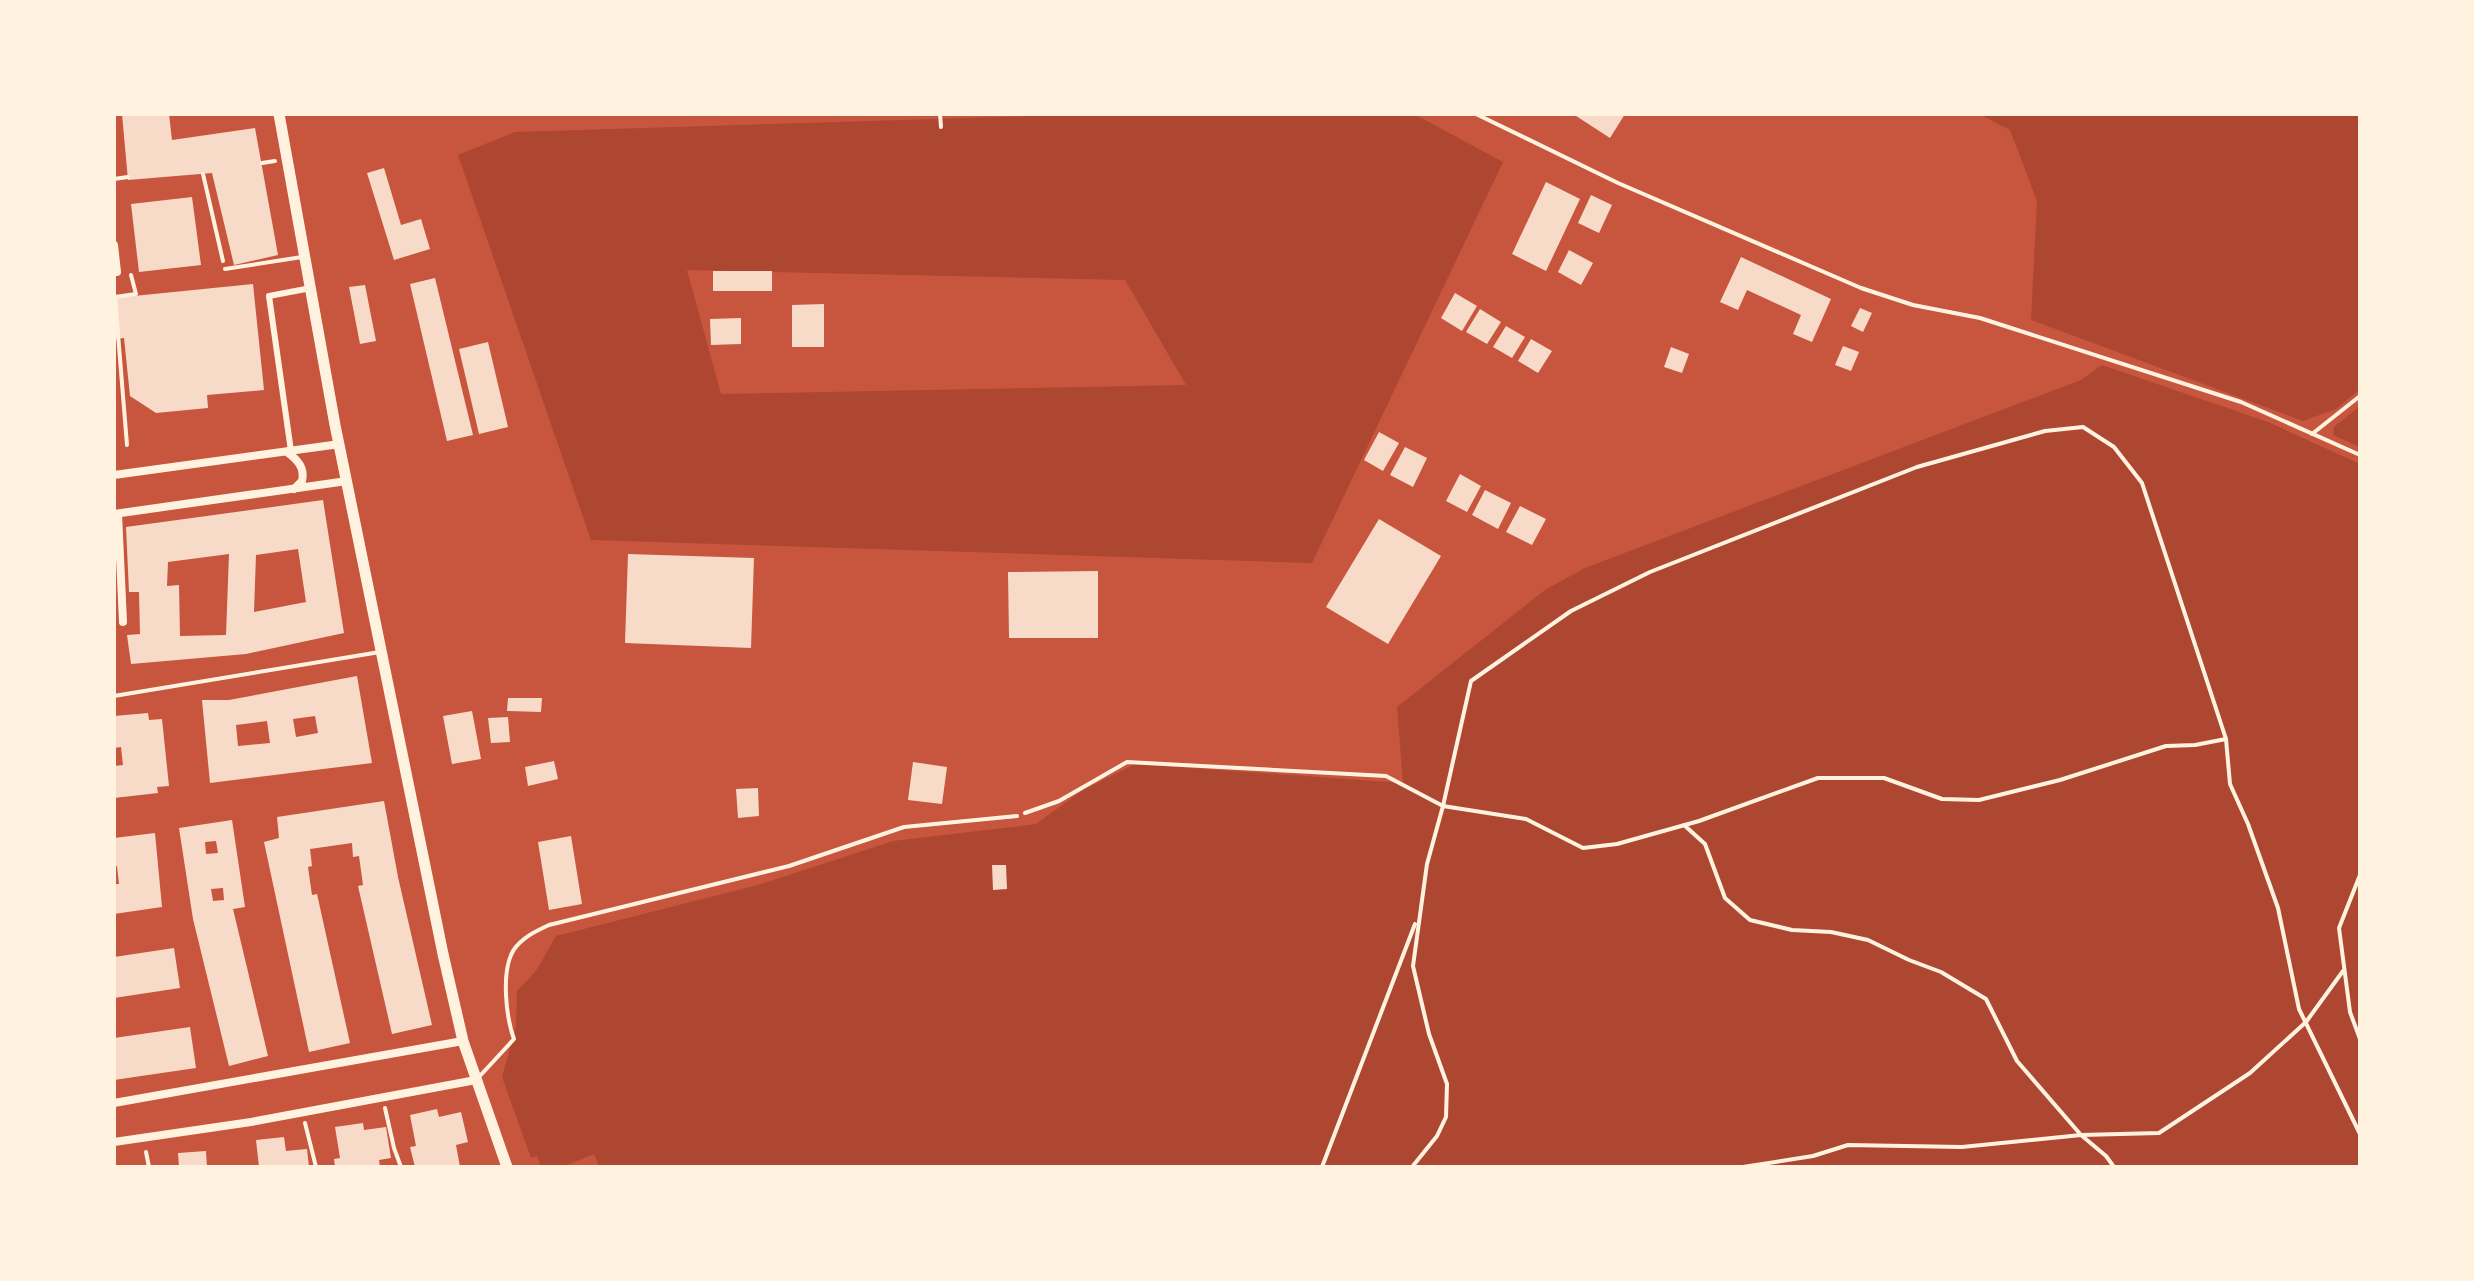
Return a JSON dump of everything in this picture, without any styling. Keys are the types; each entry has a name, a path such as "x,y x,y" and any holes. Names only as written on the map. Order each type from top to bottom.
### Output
{"street":[{"path":"279,114 347,481 443,954 463,1041 507,1167"},
{"path":"114,245 117,272"},
{"path":"293,489 300,484 303,473 289,452 269,296 311,288"},
{"path":"114,475 340,444"},
{"path":"123,622 116,514 347,481"},
{"path":"114,1103 463,1041"},
{"path":"114,1142 302,1113 476,1080"}],"lane":[{"path":"940,114 941,127"},
{"path":"1476,114 1618,183 1861,288 1913,305 1980,318 2241,402 2360,455"},
{"path":"225,269 305,256"},
{"path":"2312,434 2360,396"},
{"path":"114,696 381,652"},
{"path":"476,1080 514,1039 507,1019 508,963 514,949 526,937 549,925 789,866 904,827 1017,816"}],"path":[{"path":"203,174 225,269"},
{"path":"114,179 128,177"},
{"path":"117,272 130,270 136,294 115,297 127,445"},
{"path":"1412,1167 1437,1136 1446,1117 1447,1084 1429,1034 1413,966 1427,864 1471,681 1571,611 1650,572 1917,467 2045,431 2083,427 2114,447 2142,483 2226,739 2230,784 2278,908 2299,1009 2360,1134"},
{"path":"1017,816 1059,801 1127,762 1386,776 1443,806 1526,819 1583,848 1617,844 1684,825 1818,778 1884,778 1942,799 1979,800 2073,776 2166,746 2226,739"},
{"path":"1684,825 1705,844 1725,898 1750,920 1792,930 1831,932 1868,940 1941,972 1986,999 2017,1061 2081,1135 2114,1167"},
{"path":"2360,875 2339,928 2350,1012 2360,1039"},
{"path":"1322,1167 1418,918"},
{"path":"1743,1167 1813,1156 1848,1145 1962,1147 2081,1135 2159,1133 2250,1073 2306,1022 2343,971"},
{"path":"383,1097 401,1167"},
{"path":"302,1113 316,1167"}],"shaded area":[{"path":"1097,114 1414,114 1503,162 1312,563 591,540 458,155 515,132","holes":["687,270 1125,280 1186,385 721,394"]},
{"path":"1979,114 2360,114 2360,389 2336,409 2303,421 2031,320 2037,201 2010,130"},
{"path":"2102,365 2268,422 2360,464 2360,1167 599,1167 594,1154 562,1167 541,1167 537,1156 531,1158 502,1077 516,1026 517,991 536,971 556,936 758,885 893,841 1036,824 1083,790 1135,764 1403,783 1397,707 1545,590 1585,568 2081,380"},
{"path":"2360,406 2360,447 2333,435 2334,427"}],"building":[{"path":"122,114 169,114 172,140 255,128 278,255 234,265 212,173 128,180"},
{"path":"1573,114 1625,114 1610,138"},
{"path":"384,168 401,225 421,219 430,249 394,260 367,173"},
{"path":"1546,182 1580,199 1546,271 1512,254"},
{"path":"1591,195 1612,205 1599,233 1578,223"},
{"path":"192,197 201,265 139,272 131,204"},
{"path":"1569,250 1593,263 1581,285 1558,272"},
{"path":"1741,257 1831,299 1812,342 1793,334 1801,315 1747,290 1738,310 1720,302"},
{"path":"713,271 772,271 772,291 713,291"},
{"path":"435,278 473,435 447,441 410,284"},
{"path":"253,284 264,390 207,395 208,408 156,413 130,396 124,338 115,339 114,298"},
{"path":"365,285 376,341 360,344 349,287"},
{"path":"1455,293 1477,306 1462,331 1441,318"},
{"path":"824,304 824,347 792,347 792,305"},
{"path":"1860,308 1872,313 1863,332 1851,326"},
{"path":"1480,309 1501,322 1487,344 1466,332"},
{"path":"741,318 741,344 711,345 710,319"},
{"path":"1506,326 1525,337 1512,358 1493,347"},
{"path":"1531,339 1552,351 1538,373 1518,361"},
{"path":"488,342 508,427 479,434 459,349"},
{"path":"1843,346 1859,352 1851,371 1835,365"},
{"path":"1671,347 1689,354 1682,373 1664,367"},
{"path":"1379,432 1399,443 1383,471 1364,460"},
{"path":"1405,447 1427,458 1413,487 1390,475"},
{"path":"1460,474 1481,486 1467,512 1446,501"},
{"path":"1485,490 1511,503 1498,529 1472,515"},
{"path":"323,500 344,633 246,654 131,664 127,635 140,634 139,592 129,592 126,527","holes":["298,549 306,602 254,612 256,555","229,554 226,635 180,636 179,585 167,586 168,562"]},
{"path":"1520,506 1546,519 1532,545 1506,532"},
{"path":"1379,519 1441,556 1388,644 1326,607"},
{"path":"628,554 754,558 751,648 625,643"},
{"path":"1098,571 1098,638 1009,638 1008,572"},
{"path":"357,676 372,763 210,783 202,700 229,700","holes":["315,716 318,733 296,737 293,719","267,721 270,743 238,746 236,725"]},
{"path":"508,698 542,698 541,712 507,711"},
{"path":"472,711 481,759 452,764 443,716"},
{"path":"148,713 149,720 162,719 169,786 157,787 158,793 114,798 114,766 123,765 121,747 114,748 114,716"},
{"path":"508,717 510,742 491,743 488,718"},
{"path":"554,761 558,779 528,786 525,767"},
{"path":"913,762 947,767 942,804 908,800"},
{"path":"758,788 759,816 738,818 736,789"},
{"path":"384,801 432,1025 392,1034 358,886 363,885 359,856 353,857 352,843 310,849 312,866 308,867 312,895 317,894 350,1043 309,1052 264,842 279,838 277,817"},
{"path":"232,820 245,907 233,909 268,1056 229,1066 193,919 179,828","holes":["216,841 218,853 206,854 205,842","223,888 224,900 213,901 211,889"]},
{"path":"155,833 162,907 114,914 114,884 119,884 117,866 114,867 114,838"},
{"path":"571,836 582,904 549,910 538,842"},
{"path":"992,865 1006,865 1007,889 993,890"},
{"path":"174,948 180,988 114,998 114,957"},
{"path":"190,1027 196,1068 114,1080 114,1038"},
{"path":"437,1109 439,1117 461,1112 468,1142 456,1145 460,1167 415,1167 410,1147 416,1146 410,1115"},
{"path":"363,1123 364,1130 386,1127 391,1158 379,1160 380,1167 335,1167 334,1159 340,1158 335,1127"},
{"path":"284,1137 286,1151 307,1149 309,1167 259,1167 256,1140"},
{"path":"206,1151 207,1167 179,1167 178,1153"}]}
